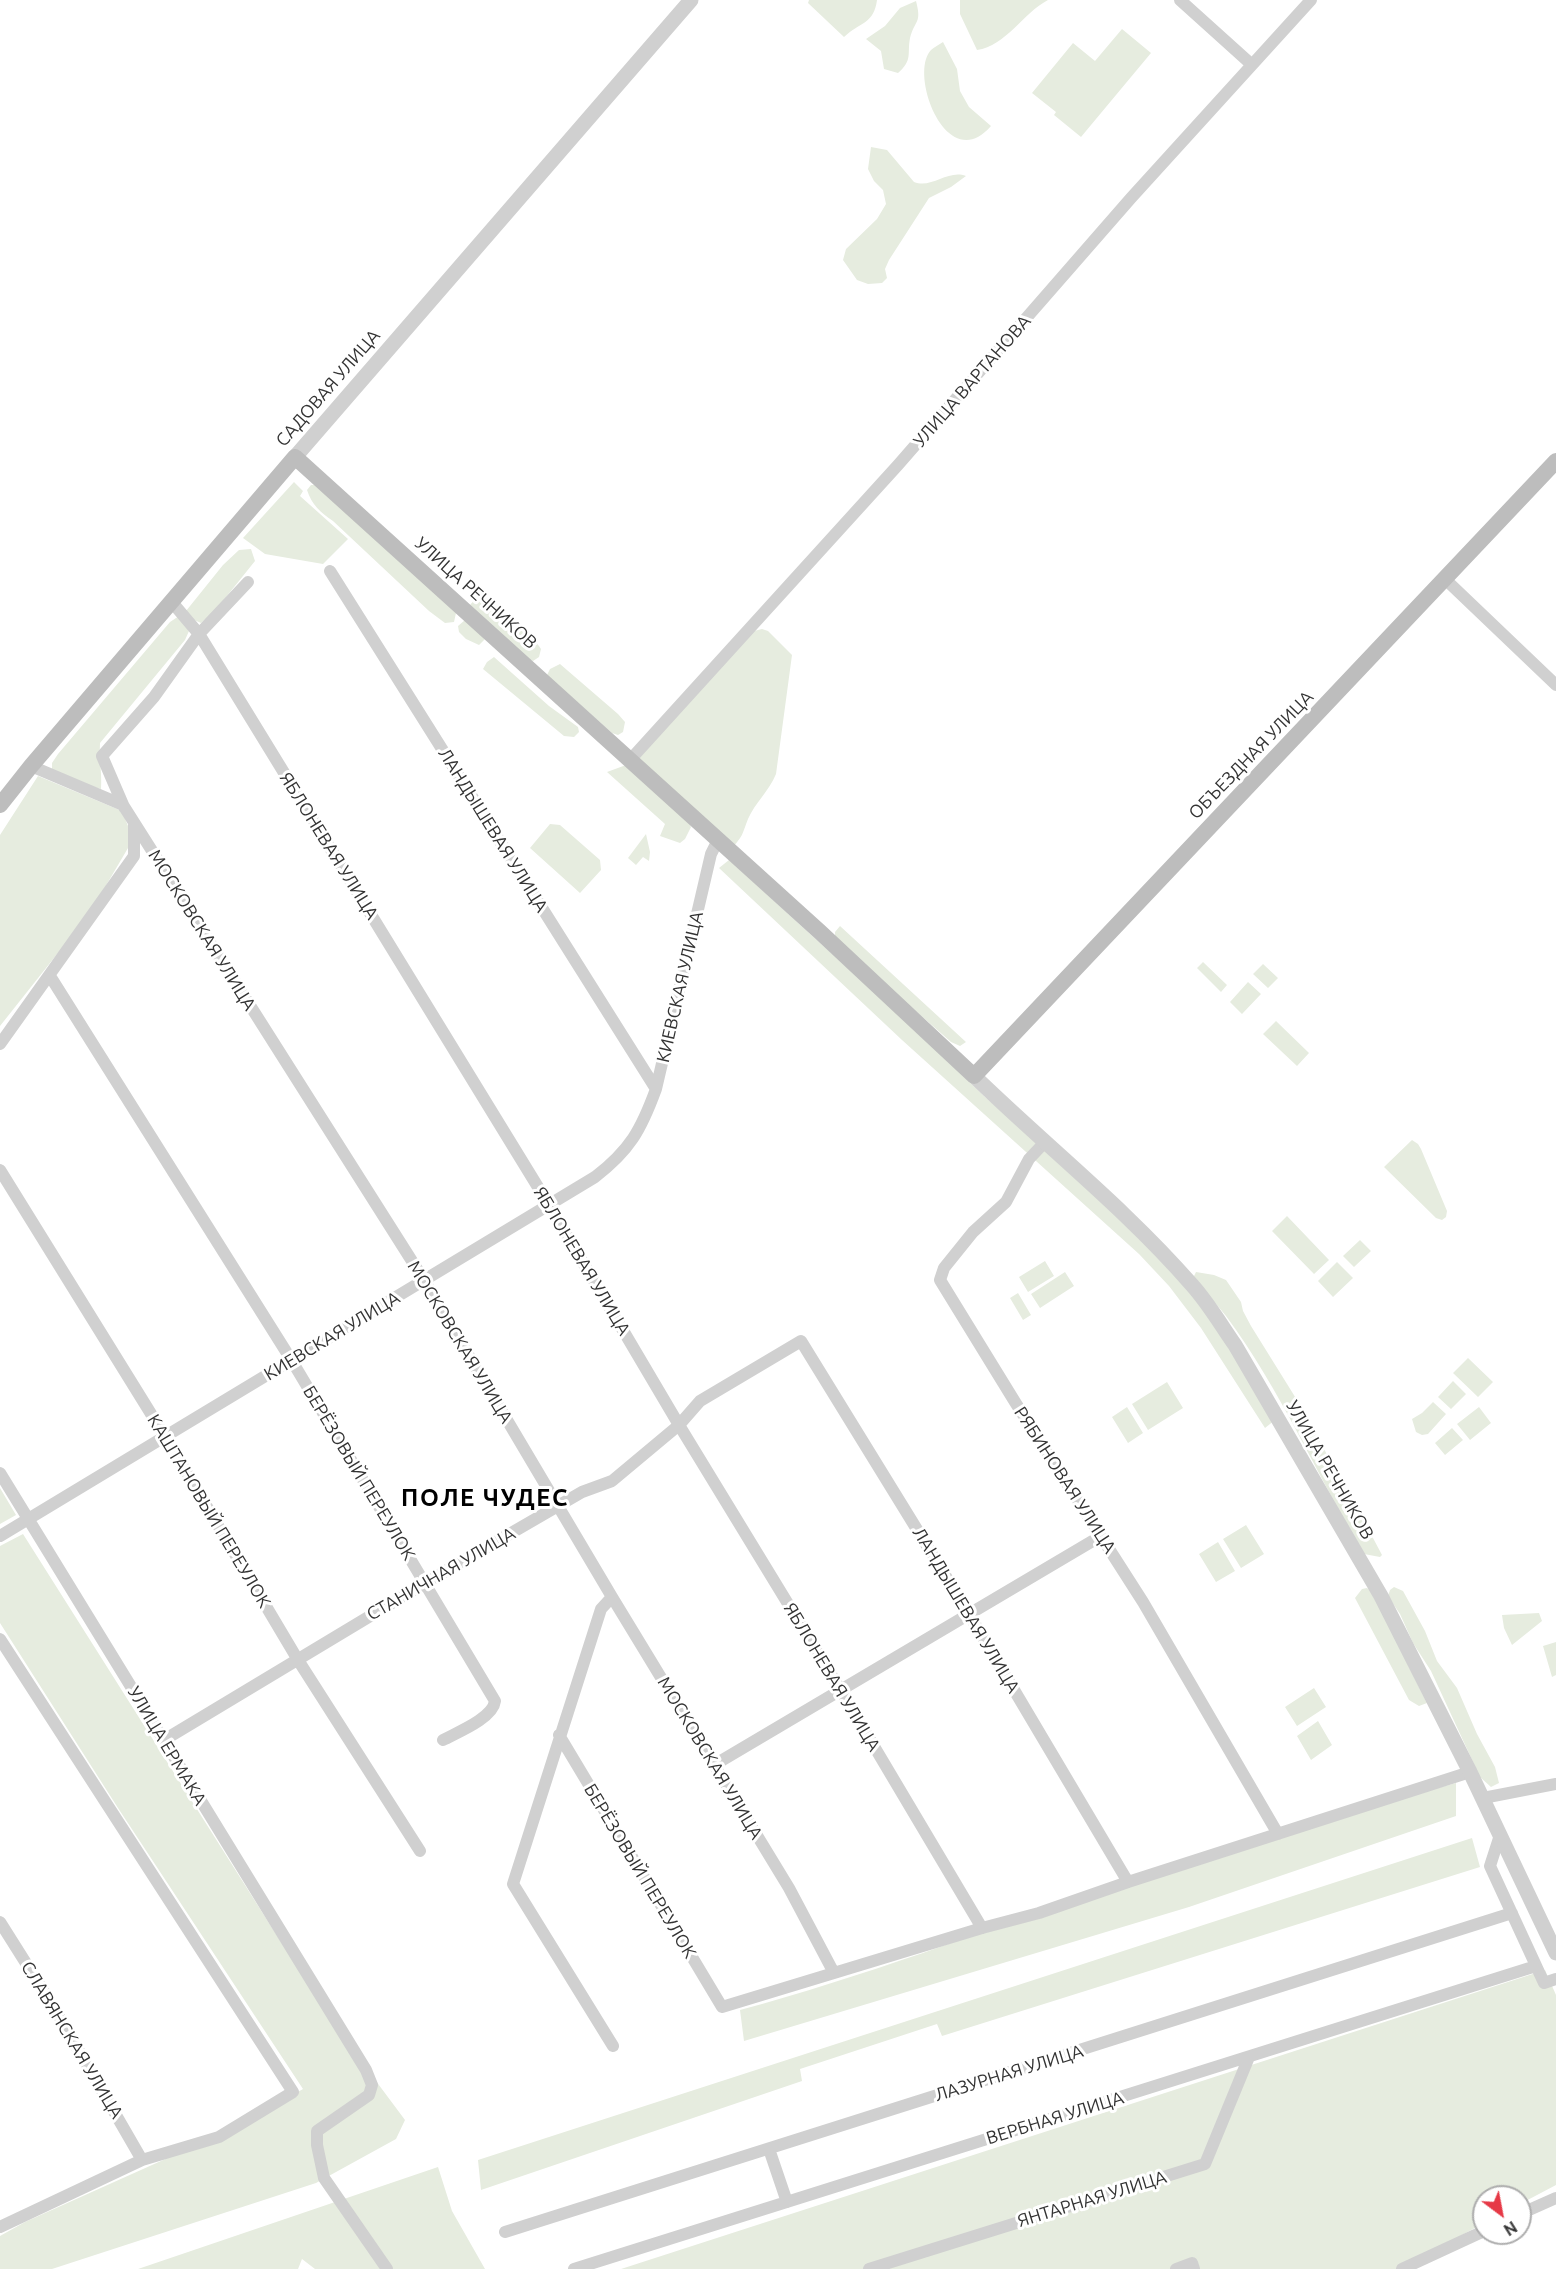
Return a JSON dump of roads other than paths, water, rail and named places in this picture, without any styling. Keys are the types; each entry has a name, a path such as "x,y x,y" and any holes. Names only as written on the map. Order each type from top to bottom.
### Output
{"main road":[{"name":"САДОВАЯ УЛИЦА","path":"0,806 31,766 295,457"},
{"name":"УЛИЦА РЕЧНИКОВ","path":"295,457 718,840 974,1076"},
{"name":"ОБЪЕЗДНАЯ УЛИЦА","path":"974,1076 1556,461"}],"street":[{"name":"САДОВАЯ УЛИЦА","path":"295,457 691,0"},
{"path":"1180,0 1251,64"},
{"name":"УЛИЦА ВАРТАНОВА","path":"630,760 899,464 1131,198 1311,0"},
{"name":"ЛАНДЫШЕВАЯ УЛИЦА","path":"330,571 656,1089"},
{"path":"1445,579 1556,685"},
{"path":"0,1044 134,856 135,827 102,756 154,697 199,634 248,582"},
{"name":"ЯБЛОНЕВАЯ УЛИЦА","path":"171,601 199,634 549,1205 982,1928"},
{"path":"31,766 123,805"},
{"name":"МОСКОВСКАЯ УЛИЦА","path":"123,805 424,1280 612,1597 789,1888 834,1973"},
{"name":"КИЕВСКАЯ УЛИЦА","path":"0,1536 166,1438 595,1177 625,1150 645,1121 656,1089 711,854 718,840"},
{"name":"БЕРЁЗОВЫЙ ПЕРЕУЛОК","path":"50,976 292,1361 495,1701 494,1708 487,1715 443,1740"},
{"name":"УЛИЦА РЕЧНИКОВ","path":"974,1076 1173,1265 1210,1309 1235,1345 1381,1596 1483,1798 1556,1953"},
{"name":"РЯБИНОВАЯ УЛИЦА","path":"1045,1142 1029,1159 1006,1202 973,1232 944,1268 940,1280 1143,1602 1278,1834"},
{"name":"КАШТАНОВЫЙ ПЕРЕУЛОК","path":"0,1170 166,1438 298,1659 420,1851"},
{"name":"ЛАНДЫШЕВАЯ УЛИЦА","path":"801,1341 969,1614 1128,1882"},
{"name":"СТАНИЧНАЯ УЛИЦА","path":"164,1740 424,1583 582,1492 612,1481 679,1425 700,1401 801,1341"},
{"name":"УЛИЦА ЕРМАКА","path":"0,1473 366,2070 372,2085 369,2095 317,2132 317,2145 324,2178 387,2269"},
{"path":"714,1765 1101,1536"},
{"path":"612,1597 601,1609 513,1884 613,2046"},
{"path":"0,1639 293,2092 219,2137 142,2160 1,2224"},
{"name":"БЕРЁЗОВЫЙ ПЕРЕУЛОК","path":"559,1735 722,2007 834,1973"},
{"path":"834,1973 1039,1913 1470,1772"},
{"path":"1483,1798 1556,1784"},
{"path":"1500,1835 1490,1866 1544,1983 1556,1979"},
{"name":"ЛАЗУРНАЯ УЛИЦА","path":"505,2232 1512,1913"},
{"name":"СЛАВЯНСКАЯ УЛИЦА","path":"0,1922 53,2006 142,2160"},
{"name":"ВЕРБНАЯ УЛИЦА","path":"574,2269 1536,1966"},
{"name":"ЯНТАРНАЯ УЛИЦА","path":"869,2269 1205,2164 1249,2057"},
{"path":"769,2149 787,2202"},
{"path":"1532,2209 1556,2198"},
{"path":"1402,2269 1472,2237"},
{"path":"1176,2269 1193,2266"}],"district":[{"name":"ПОЛЕ ЧУДЕС","path":"485,1498"}]}
